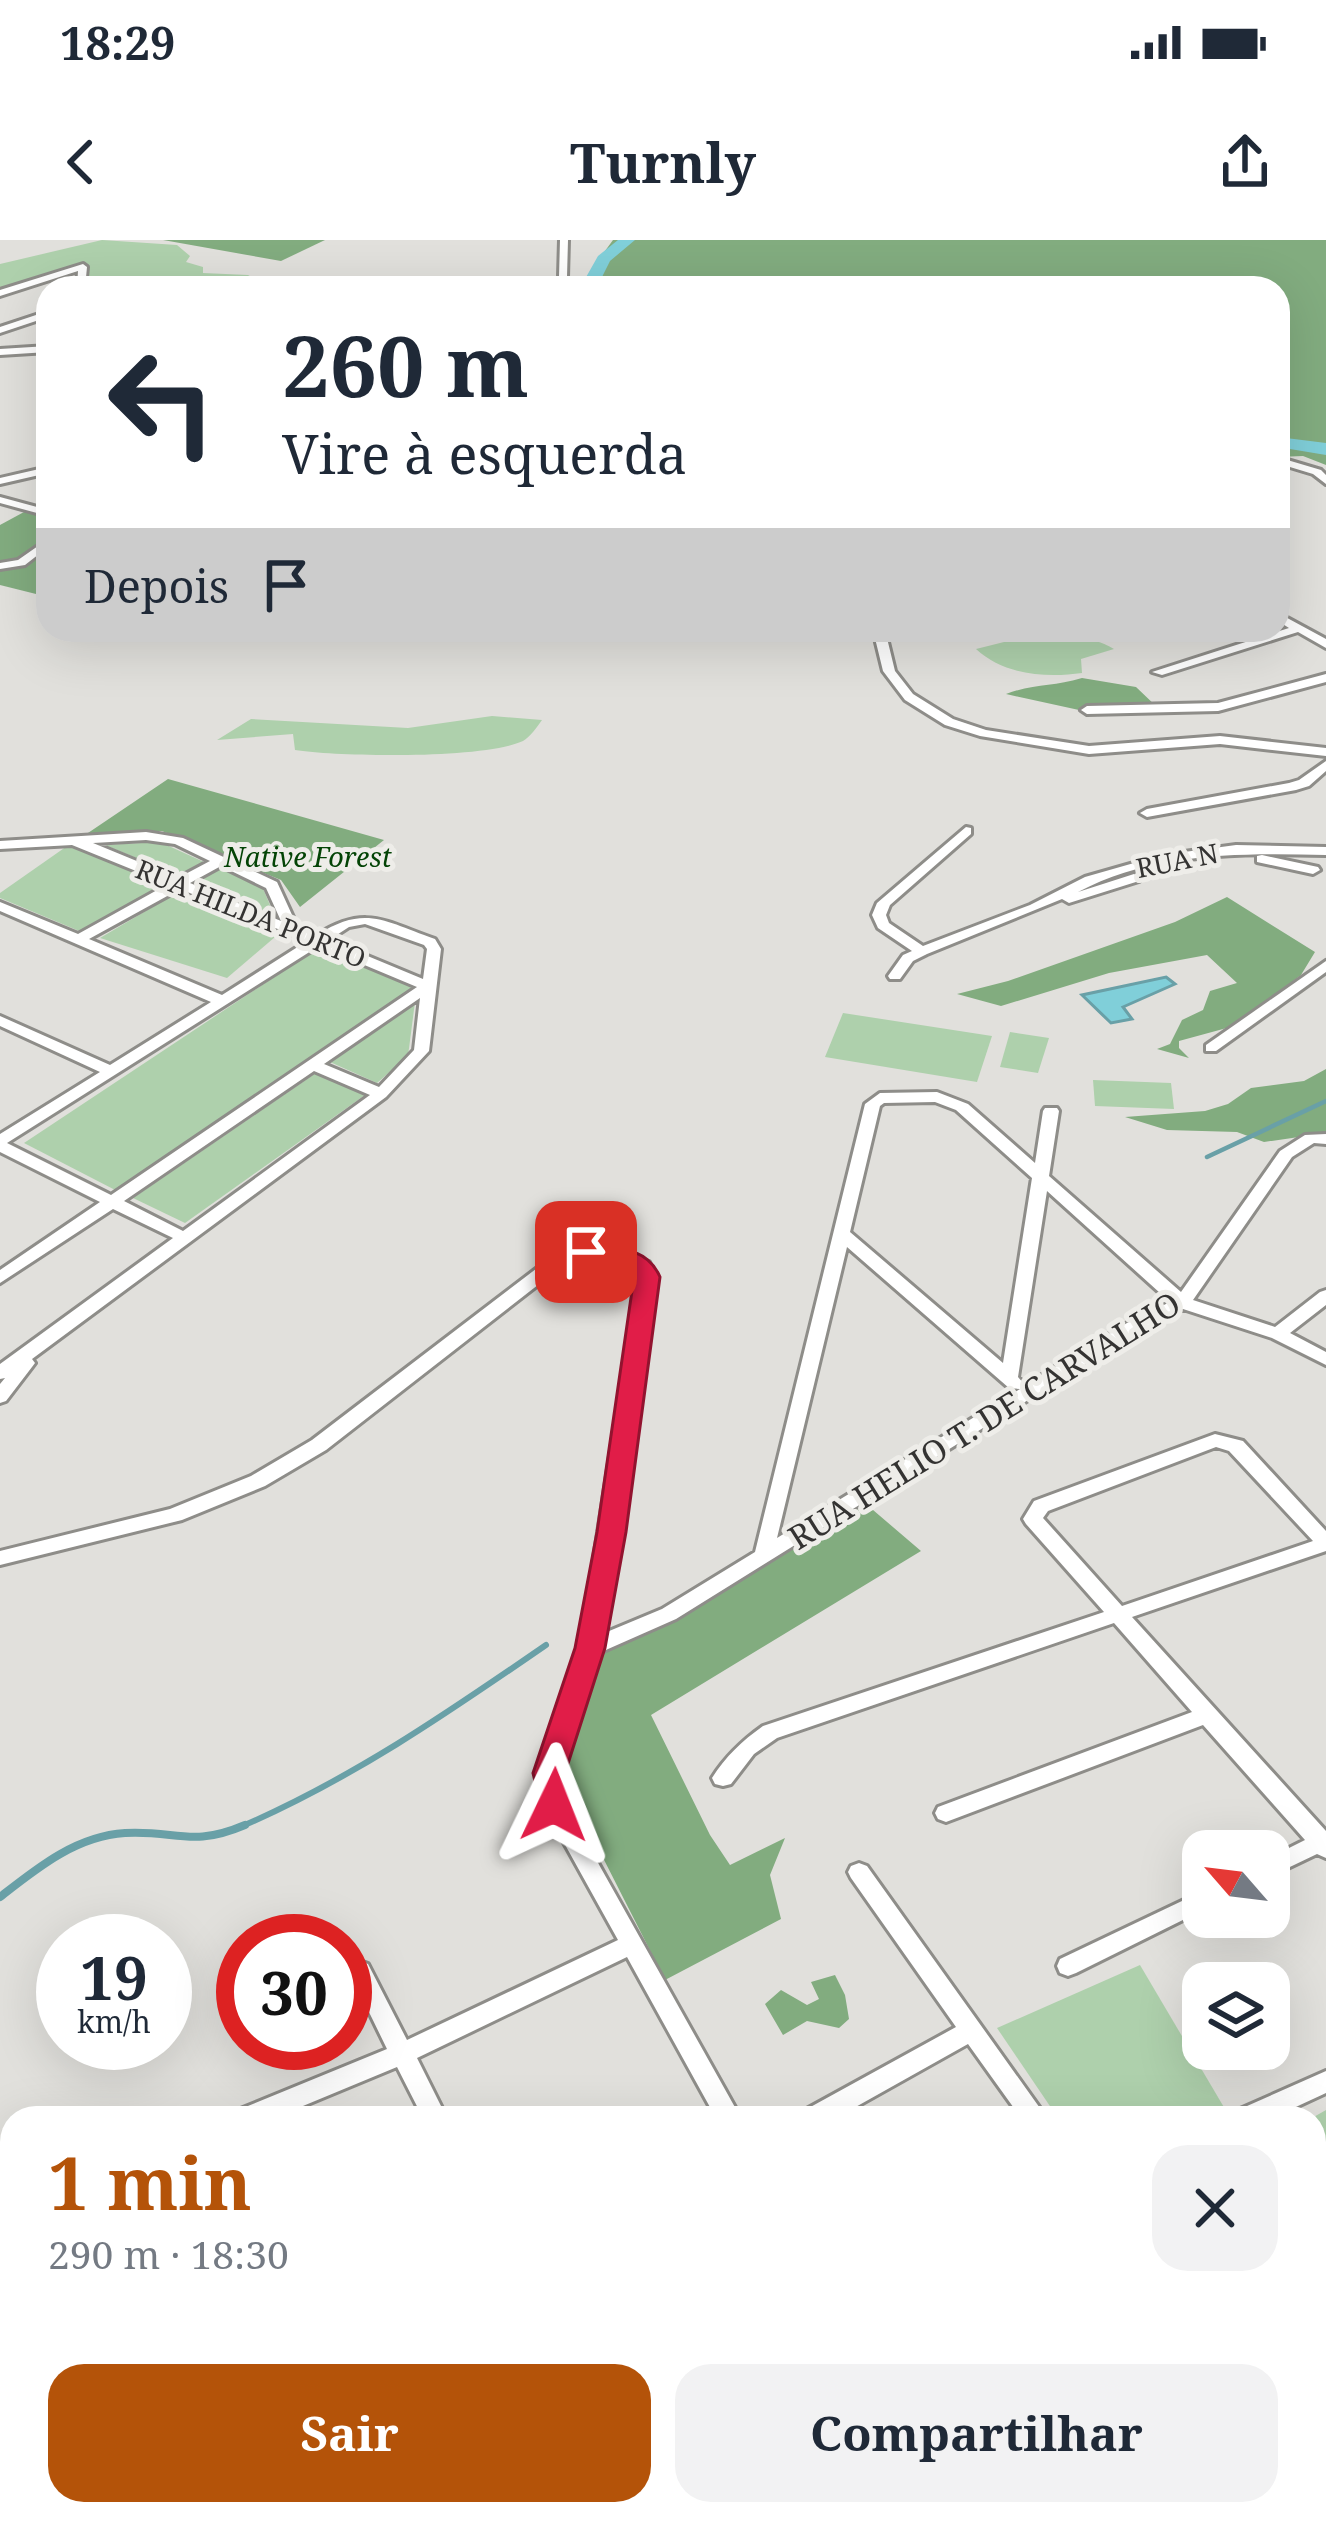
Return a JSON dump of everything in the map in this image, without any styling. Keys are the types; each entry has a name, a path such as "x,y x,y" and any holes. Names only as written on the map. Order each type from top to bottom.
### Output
{"street":[{"path":"563,276 564,240"},
{"path":"55,276 83,267 82,276"},
{"path":"0,293 36,282"},
{"path":"23,286 36,290"},
{"path":"0,313 28,320"},
{"path":"0,330 36,318"},
{"path":"0,352 36,350"},
{"path":"1290,463 1310,469 1326,481"},
{"path":"0,481 36,473"},
{"path":"0,500 36,510"},
{"path":"0,566 21,563 36,551"},
{"path":"1290,623 1326,644"},
{"path":"1290,631 1300,628"},
{"path":"882,642 889,671 909,698 949,722 984,734 1089,750 1220,740 1326,752"},
{"path":"1158,672 1255,642"},
{"path":"1087,710 1218,706 1326,678"},
{"path":"1147,813 1291,787 1326,765"},
{"path":"922,951 878,916 884,903 966,831"},
{"path":"0,844 164,838 272,885 292,928"},
{"name":"RUA HILDA PORTO","path":"73,840 428,986"},
{"name":"RUA N","path":"895,976 908,958 922,951 1035,908 1090,880 1219,850 1274,855 1318,852"},
{"path":"1318,852 1320,875"},
{"name":"RUA N","path":"1274,855 1320,875"},
{"path":"79,939 222,860"},
{"path":"0,906 226,1002"},
{"path":"0,1373 381,1094 421,1051 435,956 430,943 376,923 356,921 0,1144 181,1236"},
{"path":"1211,1048 1326,964"},
{"path":"0,1278 428,986"},
{"path":"0,1020 111,1071"},
{"path":"314,1065 381,1094"},
{"path":"763,1557 874,1104 891,1095 951,1102 1039,1172 1182,1303 1277,1334 1326,1359"},
{"path":"1009,1379 1051,1111"},
{"name":"RUA HELIO T. DE CARVALHO","path":"590,1648 669,1613 1133,1327 1182,1303 1286,1154 1311,1138 1326,1139"},
{"path":"842,1234 1025,1394"},
{"path":"0,1558 175,1515 258,1481 319,1444 555,1263 586,1252 615,1253 643,1266 647,1277 612,1532 590,1648 549,1773 554,1805 723,2106"},
{"path":"1277,1334 1326,1296"},
{"path":"0,1397 43,1341"},
{"path":"723,1778 747,1748 770,1732 1118,1617 1326,1543 1236,1446 1207,1442 1034,1513 1034,1522 1118,1617 1324,1844 1290,1859"},
{"path":"946,1813 1207,1715"},
{"path":"859,1872 1026,2106"},
{"path":"1069,1966 1182,1910"},
{"path":"276,2106 404,2053 629,1945"},
{"path":"372,1993 429,2106"},
{"path":"836,2106 970,2031"},
{"path":"1273,2106 1326,2081"}],"green space":[{"path":"102,240 177,245 190,256 186,262 203,267 203,273 250,276 86,276 84,265 0,288 0,264"},
{"path":"163,240 325,240 281,261"},
{"path":"613,240 1326,240 1326,465 1290,457 1290,276 602,276 605,251"},
{"path":"36,506 36,594 0,585 0,525"},
{"path":"1004,642 1100,642 1114,649 1081,659 1082,673 1054,675 1012,669 976,649"},
{"path":"1082,678 1136,687 1158,708 1079,710 1006,694"},
{"path":"492,716 542,720 523,741 446,754 295,750 293,734 217,740 251,719 408,728"},
{"name":"Native Forest","path":"168,779 384,840 300,907 281,880 162,831 85,835"},
{"path":"160,842 204,862 180,876 105,845"},
{"path":"70,844 167,883 84,933 0,898 0,893"},
{"path":"220,868 262,886 275,917 195,884"},
{"path":"183,889 282,931 227,978 100,938"},
{"path":"1227,897 1315,952 1301,975 1234,1026 1179,1041 1189,1058 1157,1049 1170,1044 1182,1020 1203,1010 1210,991 1237,983 1207,955 1109,973 1001,1006 957,994 1008,981 1175,922"},
{"path":"321,946 415,986 411,989 419,992 119,1192 24,1143"},
{"path":"415,1002 408,1056 377,1083 330,1062"},
{"path":"843,1013 992,1036 977,1082 825,1057"},
{"path":"1010,1032 1049,1038 1038,1073 1000,1067"},
{"path":"1326,1069 1326,1133 1264,1142 1237,1132 1167,1130 1125,1117 1205,1111 1228,1104 1251,1088 1304,1081"},
{"path":"316,1073 365,1095 185,1223 133,1198"},
{"path":"1093,1080 1171,1083 1174,1109 1095,1106"},
{"path":"866,1504 921,1551 651,1715 710,1835 730,1865 785,1838 770,1875 781,1919 665,1980 563,1779 570,1740 586,1710 597,1652 689,1613"},
{"path":"1140,1965 1182,2036 1182,2070 1202,2070 1223,2106 1050,2106 997,2028"},
{"path":"835,1975 849,2019 839,2028 807,2021 783,2035 765,2004 781,1990 807,2005 819,1999 811,1982"}],"water":[{"path":"1166,977 1175,984 1123,1007 1132,1019 1111,1023 1082,995"}],"waterway":[{"path":"594,276 603,259 627,240"},
{"path":"1290,444 1326,449"},
{"path":"1207,1157 1326,1101"},
{"path":"242,1826 358,1767 546,1645"},
{"path":"0,1897 58,1855 107,1835 211,1836 242,1826"},
{"path":"238,1828 242,1826"}],"route":[{"path":"554,1805 549,1773 590,1648 612,1532 647,1277 643,1266 630,1258 586,1252"}]}
